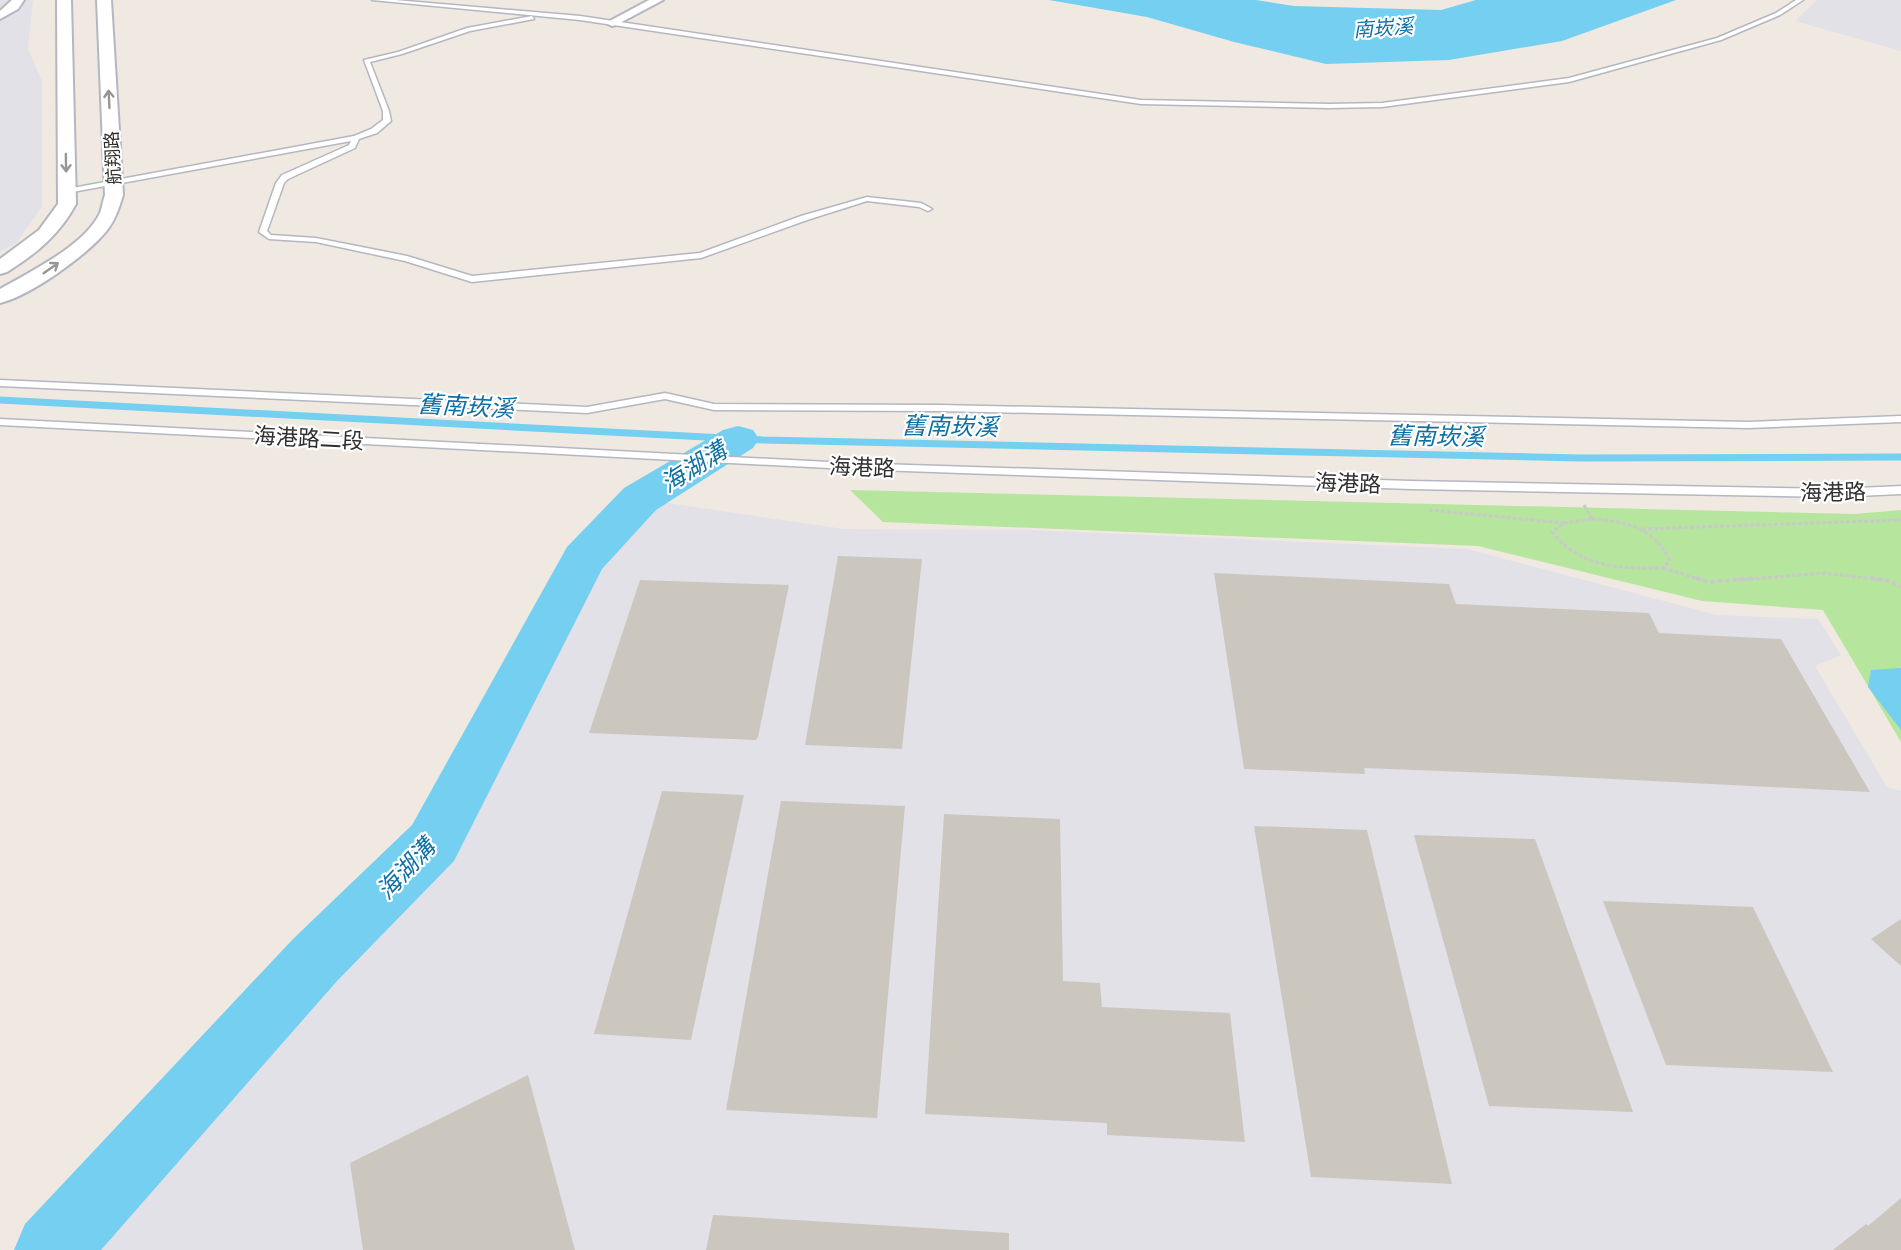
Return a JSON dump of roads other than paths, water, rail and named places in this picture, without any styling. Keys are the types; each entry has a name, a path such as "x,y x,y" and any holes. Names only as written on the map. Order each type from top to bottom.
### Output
{"street":[{"path":"0,16 14,7 18,0"},
{"path":"0,268 30,249 56,226 67,204 64,0"},
{"name":"航翔路","path":"0,297 40,275 70,254 95,232 109,213 114,195 104,0"},
{"path":"612,23 657,0"}],"lane":[{"path":"375,0 549,15 612,23 1141,102 1382,105 1569,80 1719,39 1778,14 1800,0"},
{"path":"67,191 356,138 374,131 387,121 386,111 366,61 400,53 469,30 549,15"},
{"path":"356,138 352,146 342,152 285,177 280,183 263,232 269,237 316,240 407,258 472,279 701,255 804,218 867,199 921,205 928,208"},
{"path":"0,383 587,410 665,396 714,407 940,408 1748,424 1901,419"},
{"name":"海港路二段","path":"0,422 794,463"},
{"name":"海港路","path":"794,463 1422,485 1836,493 1901,490"}],"water":[{"name":"南崁溪","path":"1049,0 1256,0 1294,6 1441,10 1476,0 1676,0 1562,41 1449,60 1326,64 1234,42 1147,17"},
{"path":"1901,668 1901,730 1868,687 1871,670"}],"waterway":[{"name":"舊南崁溪","path":"0,400 763,440 1581,458 1901,457"},
{"name":"海湖溝","path":"51,1250 315,960 433,843 584,559 640,499 738,439"}]}
